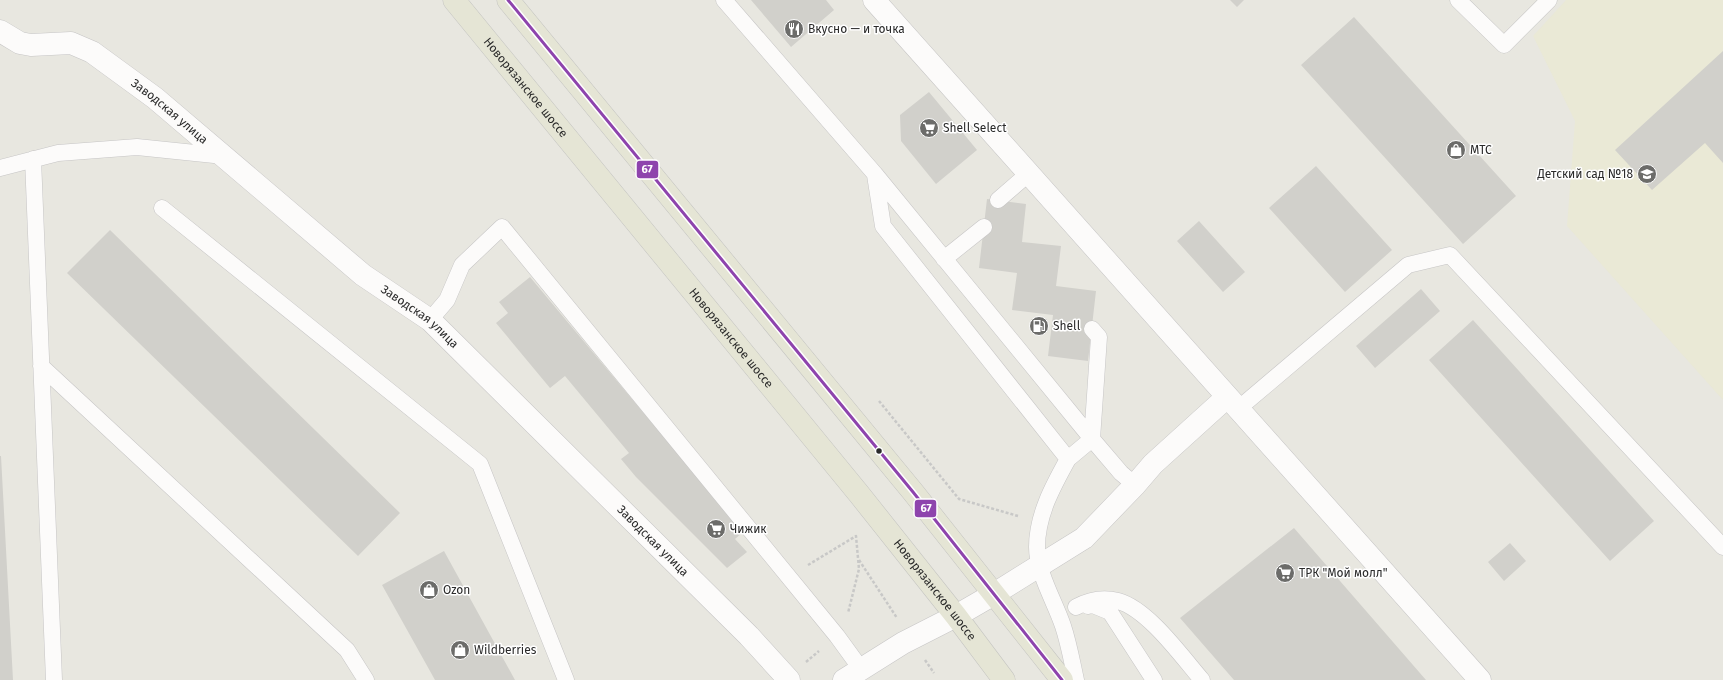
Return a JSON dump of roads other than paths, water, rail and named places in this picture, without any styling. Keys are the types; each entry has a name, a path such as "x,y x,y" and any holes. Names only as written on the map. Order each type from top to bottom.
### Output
{"main road":[{"name":"Новорязанское шоссе","path":"454,0 859,494 956,616 1004,680"},
{"path":"508,0 913,492 1062,680"}],"street":[{"path":"874,0 1480,680"},
{"name":"Заводская улица","path":"0,31 20,43 32,45 71,43 92,52 155,98 363,275 430,320 749,636 789,680"},
{"path":"852,675 903,643 956,616 994,594 1084,538 1153,464 1232,403"}],"lane":[{"path":"724,0 875,174 1092,439 1121,473 1135,485"},
{"path":"1458,0 1504,45 1548,0"},
{"path":"0,168 58,153 137,147 224,156"},
{"path":"33,159 54,680"},
{"path":"875,174 883,226 1068,458"},
{"path":"998,200 1028,174"},
{"path":"162,208 480,464 566,680"},
{"path":"944,259 984,226"},
{"path":"430,320 447,300 462,264 502,227 837,636 852,675"},
{"path":"1232,403 1408,265 1450,255 1723,547"},
{"path":"1076,680 1063,627 1040,565 1037,548 1040,521 1051,489 1068,458 1092,439 1099,337 1092,329"},
{"path":"41,366 347,650 366,680"},
{"path":"1063,627 1066,613 1087,601 1102,599 1118,601 1134,609 1159,631 1202,680"},
{"path":"1076,607 1094,605 1110,612 1154,680"}],"place":[{"name":"Вкусно — и точка","path":"794,29"},
{"name":"Shell Select","path":"929,128"},
{"name":"МТС","path":"1456,150"},
{"name":"Детский сад №18","path":"1647,174"},
{"name":"Shell","path":"1039,326"},
{"name":"Чижик","path":"716,529"},
{"name":"ТРК \"Мой молл\"","path":"1285,573"},
{"name":"Ozon","path":"429,590"},
{"name":"Wildberries","path":"460,650"}]}
